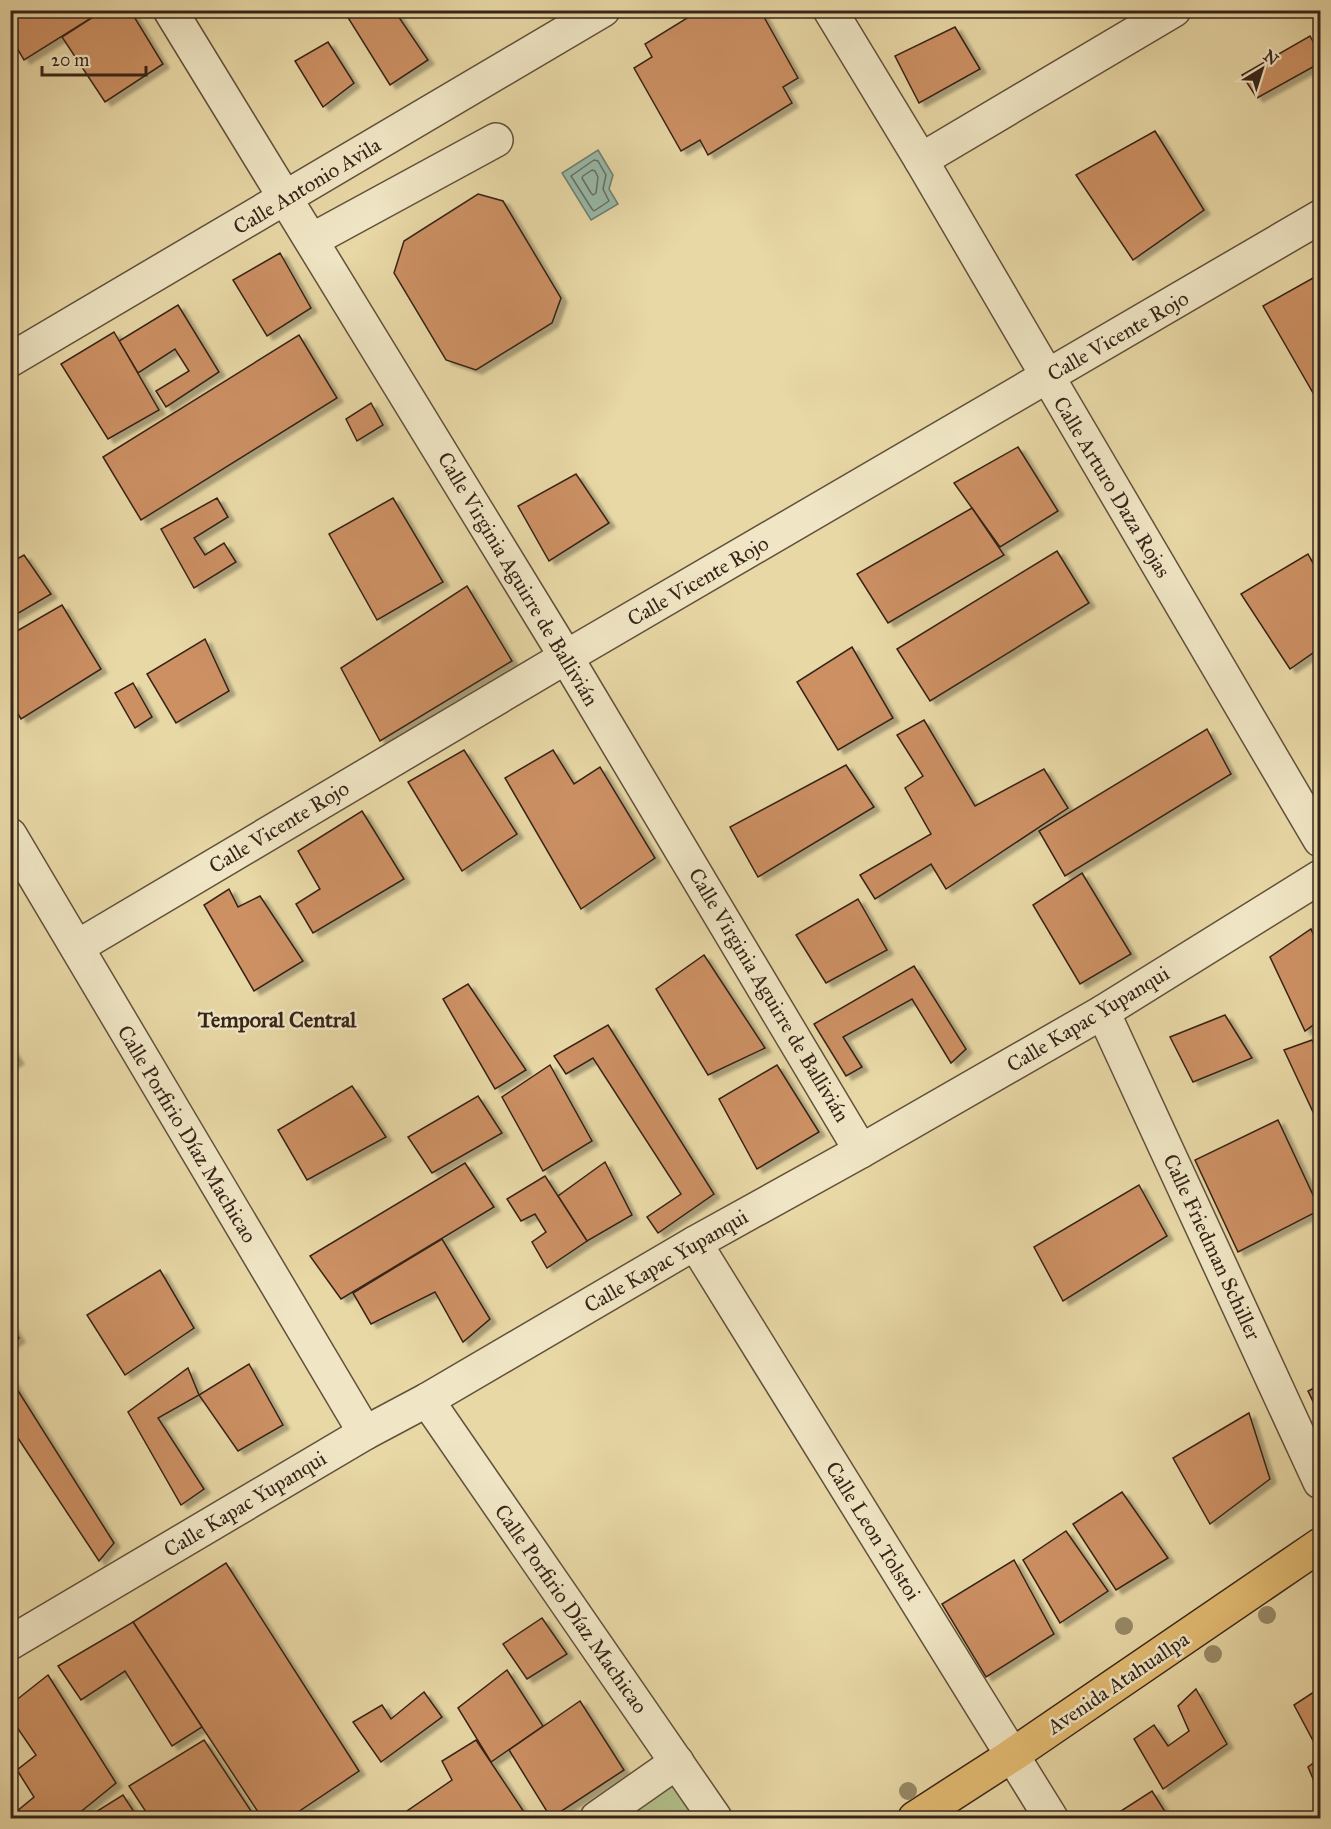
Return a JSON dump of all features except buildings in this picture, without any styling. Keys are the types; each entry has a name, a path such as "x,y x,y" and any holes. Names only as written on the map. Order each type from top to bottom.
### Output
{"main road":[{"name":"Avenida Atahuallpa","path":"915,1818 1011,1756 1320,1545"}],"street":[{"name":"Calle Virginia Aguirre de Ballivián","path":"170,10 566,657 861,1151"},
{"name":"Calle Antonio Avila","path":"10,360 603,10"},
{"name":"Calle Arturo Daza Rojas","path":"830,10 921,160 1320,840"},
{"path":"921,160 1174,10"},
{"path":"312,240 496,140"},
{"name":"Calle Vicente Rojo","path":"77,947 566,657 1320,218"},
{"name":"Calle Porfirio Díaz Machicao","path":"10,835 365,1433"},
{"name":"Calle Kapac Yupanqui","path":"10,1643 365,1433 427,1400 695,1243 1103,1012 1320,877"},
{"name":"Calle Friedman Schiller","path":"1103,1012 1320,1482"},
{"name":"Calle Leon Tolstoi","path":"695,1243 1051,1818"},
{"name":"Calle Porfirio Díaz Machicao","path":"427,1400 715,1818"},
{"path":"597,1818 677,1762"}],"green space":[{"path":"669,1778 697,1818 612,1818"}],"water":[{"path":"598,150 613,175 609,189 618,204 591,220 562,173"}],"district":[{"name":"Temporal Central","path":"277,1019"}]}
